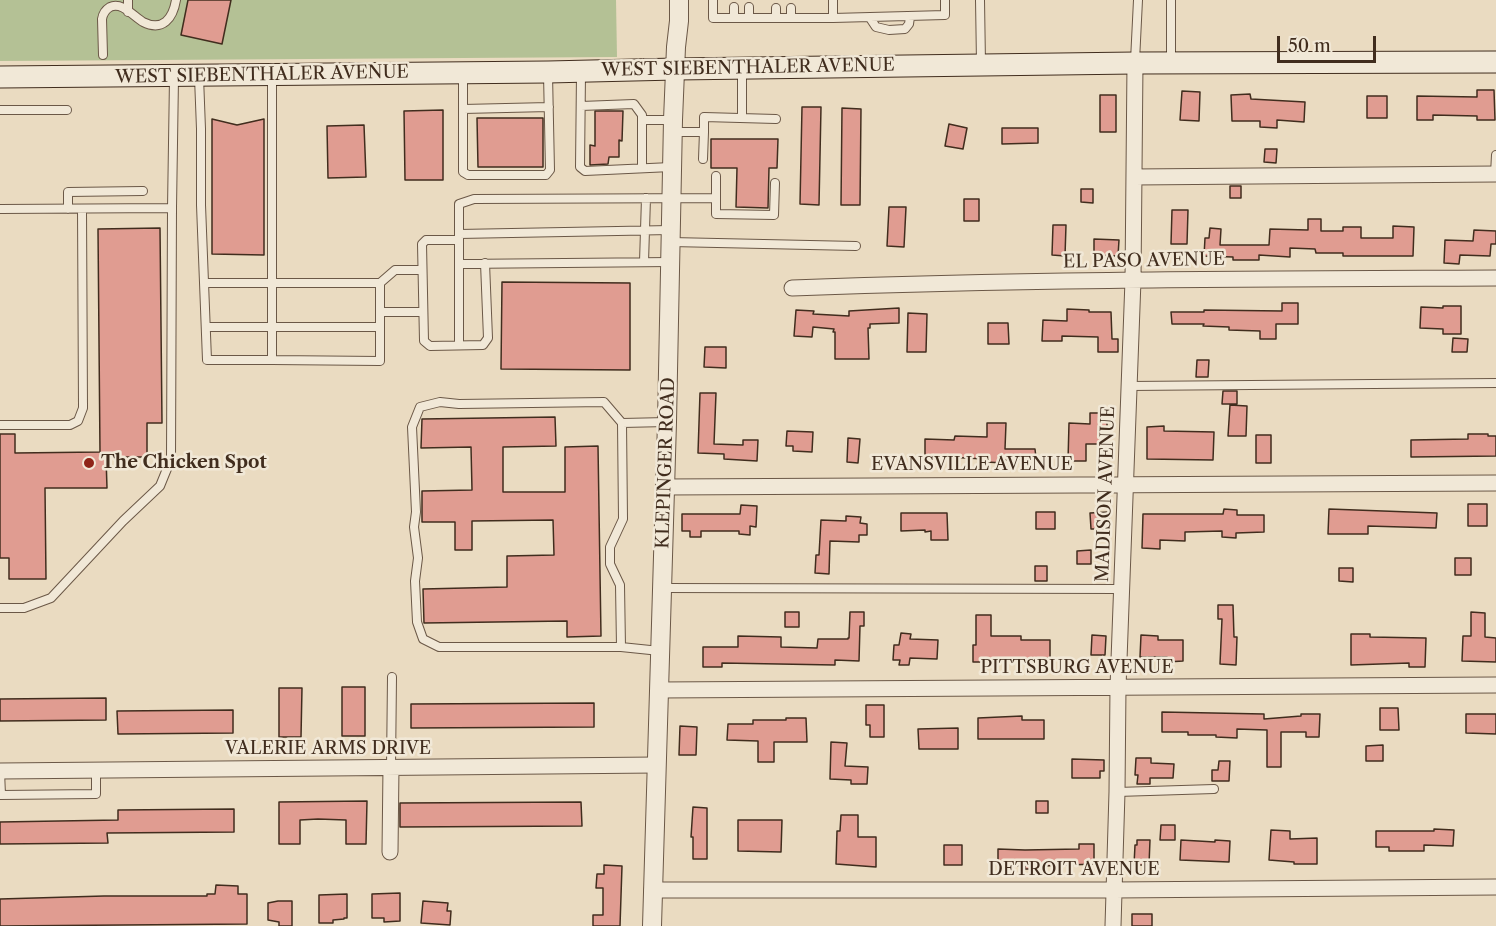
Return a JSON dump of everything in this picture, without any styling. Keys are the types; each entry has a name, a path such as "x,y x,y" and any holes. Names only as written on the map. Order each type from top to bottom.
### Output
{"main road":[{"name":"WEST SIEBENTHALER AVENUE","path":"0,77 1135,63 1496,62"}],"street":[{"name":"KLEPINGER ROAD","path":"651,926 667,422 673,126 679,0"},
{"name":"MADISON AVENUE","path":"1113,926 1121,589 1133,280 1135,63"},
{"path":"1134,177 1496,174"},
{"name":"EL PASO AVENUE","path":"792,288 1133,280 1496,278"},
{"name":"EVANSVILLE AVENUE","path":"665,487 1496,483"},
{"name":"PITTSBURG AVENUE","path":"658,690 1496,685"},
{"name":"VALERIE ARMS DRIVE","path":"0,771 657,765"},
{"path":"390,852 391,767"},
{"name":"DETROIT AVENUE","path":"652,890 1496,887"}],"lane":[{"path":"128,0 128,12"},
{"path":"103,55 103,13 108,8 114,5 123,7 145,23 160,25 174,13 176,0"},
{"path":"714,0 713,18 870,18 945,15 945,0"},
{"path":"833,0 833,18"},
{"path":"980,0 981,65"},
{"path":"1135,63 1138,0"},
{"path":"1171,0 1171,63"},
{"path":"734,7 734,18"},
{"path":"749,7 749,18"},
{"path":"776,8 776,18"},
{"path":"791,8 791,18"},
{"path":"870,18 876,27 889,30 905,29 910,17"},
{"path":"742,68 742,118"},
{"path":"581,71 580,167 585,171 673,167"},
{"path":"463,73 463,172 468,175 546,175 550,170 548,72"},
{"path":"272,75 272,360"},
{"path":"0,608 24,608 51,598 123,521 160,486 171,459 174,76"},
{"path":"199,76 207,360 380,362 380,284"},
{"path":"581,106 634,104 642,115 642,168"},
{"path":"463,109 549,107"},
{"path":"0,110 68,110"},
{"path":"703,159 704,117 776,118"},
{"path":"642,120 704,132"},
{"path":"1496,155 1496,174"},
{"path":"716,176 716,214 774,215 775,183"},
{"path":"68,209 68,192 143,191"},
{"path":"644,262 646,198"},
{"path":"459,345 459,204 474,199 716,198"},
{"path":"0,209 172,208"},
{"path":"0,425 70,425 78,421 83,408 82,209"},
{"path":"485,263 488,338 483,345 430,346 424,341 422,244 426,240 645,230 672,236 856,246"},
{"path":"459,264 671,262"},
{"path":"204,283 380,284 395,270 422,270"},
{"path":"380,312 423,312"},
{"path":"206,327 380,327"},
{"path":"1129,386 1496,383"},
{"path":"621,646 620,585 610,564 610,548 623,519 622,423 604,402 459,404 440,402 420,407 412,427 416,512 414,527 417,558 415,581 417,622 423,639 439,647 621,646 660,651"},
{"path":"622,423 667,422"},
{"path":"662,588 1121,589"},
{"path":"391,767 392,677"},
{"path":"0,771 1,795 96,795 96,770"},
{"path":"1117,792 1214,789"}],"green space":[{"path":"0,0 616,0 617,57 0,61"}],"building":[{"path":"188,0 231,0 222,44 181,35"},
{"path":"1477,90 1494,90 1495,120 1477,120 1477,116 1433,115 1433,120 1417,120 1417,96 1477,97"},
{"path":"1182,91 1200,92 1199,121 1180,120"},
{"path":"1250,94 1251,99 1305,102 1304,122 1277,120 1277,128 1260,127 1260,121 1232,121 1231,95"},
{"path":"1100,95 1116,95 1116,132 1100,132"},
{"path":"1367,96 1387,96 1387,118 1367,118"},
{"path":"802,107 821,107 819,205 800,204"},
{"path":"842,108 861,109 860,205 841,205"},
{"path":"443,110 443,180 405,180 404,111"},
{"path":"595,111 623,111 619,157 609,157 608,164 590,165 590,145 595,146"},
{"path":"477,118 543,118 543,167 478,167"},
{"path":"212,119 237,125 264,119 264,255 212,254"},
{"path":"949,124 967,128 963,149 945,146"},
{"path":"364,125 366,177 328,178 327,126"},
{"path":"1002,128 1038,128 1038,143 1002,144"},
{"path":"711,139 778,139 777,168 769,168 768,208 736,207 737,168 711,168"},
{"path":"1265,149 1277,149 1276,163 1264,162"},
{"path":"1230,186 1241,186 1241,198 1230,198"},
{"path":"1081,189 1093,189 1093,203 1081,202"},
{"path":"964,199 979,199 979,221 964,221"},
{"path":"889,207 906,207 904,247 887,246"},
{"path":"1172,210 1188,210 1187,244 1171,244"},
{"path":"1308,219 1321,219 1321,231 1343,231 1343,227 1361,227 1361,238 1393,238 1393,226 1414,227 1413,256 1343,256 1343,253 1316,253 1315,249 1290,248 1290,257 1259,255 1259,260 1233,260 1233,257 1204,256 1205,238 1209,238 1210,228 1221,229 1220,245 1269,245 1270,229 1308,230"},
{"path":"1053,225 1066,225 1065,256 1052,255"},
{"path":"160,228 162,423 147,423 147,457 106,457 107,488 45,488 46,579 9,579 9,558 0,558 0,434 15,434 15,453 100,452 98,229"},
{"path":"1474,230 1496,231 1496,244 1491,244 1490,256 1460,255 1459,264 1444,263 1445,240 1473,241"},
{"path":"1094,239 1119,240 1118,256 1094,255"},
{"path":"502,282 630,283 630,370 501,369"},
{"path":"1282,303 1298,303 1298,324 1276,324 1276,339 1260,339 1260,331 1229,330 1229,327 1203,326 1204,324 1172,324 1171,312 1282,311"},
{"path":"1443,306 1461,306 1461,334 1443,334 1443,329 1420,328 1421,307 1443,308"},
{"path":"899,308 899,323 870,324 868,328 869,359 835,359 834,329 813,327 812,337 794,336 796,310 814,311 813,314 849,316 849,311"},
{"path":"1067,309 1111,312 1112,339 1118,339 1118,352 1098,352 1098,337 1062,336 1062,341 1042,341 1043,320 1067,321"},
{"path":"908,313 927,314 926,352 907,352"},
{"path":"988,323 1008,323 1009,344 988,344"},
{"path":"1453,338 1468,339 1467,352 1452,352"},
{"path":"705,347 726,347 726,368 704,367"},
{"path":"1197,360 1209,360 1208,377 1196,377"},
{"path":"1223,391 1237,391 1237,404 1222,404"},
{"path":"700,393 716,393 714,444 743,445 743,440 758,440 757,461 724,459 724,454 698,453"},
{"path":"1230,405 1247,406 1246,436 1228,436"},
{"path":"1090,413 1107,413 1107,444 1086,444 1086,461 1068,461 1069,423 1090,424"},
{"path":"555,417 556,446 503,447 503,492 565,492 565,447 598,446 601,636 567,637 567,621 424,623 423,589 507,587 507,556 554,555 553,520 472,521 472,550 455,550 455,522 422,522 422,491 472,490 471,447 421,448 422,419"},
{"path":"987,423 1006,423 1005,449 1035,449 1036,458 1004,460 1004,463 986,462 986,459 925,456 925,439 954,440 955,436 987,437"},
{"path":"1164,426 1164,431 1214,432 1213,460 1147,459 1147,427"},
{"path":"787,431 813,432 812,452 793,451 793,446 786,446"},
{"path":"1468,434 1496,436 1496,456 1411,457 1411,440 1468,439"},
{"path":"1256,435 1271,435 1271,463 1256,463"},
{"path":"848,438 860,439 858,463 847,462"},
{"path":"1468,504 1487,504 1487,526 1468,526"},
{"path":"741,505 757,506 756,527 750,526 750,535 739,534 739,531 701,531 701,537 690,537 690,531 682,531 682,514 740,514"},
{"path":"1224,509 1237,510 1237,515 1264,515 1264,532 1236,533 1236,538 1222,537 1222,531 1185,532 1185,541 1160,540 1160,549 1142,548 1143,514 1223,514"},
{"path":"1329,509 1437,513 1436,528 1368,526 1368,534 1328,534"},
{"path":"1036,512 1055,512 1055,529 1036,529"},
{"path":"1109,512 1109,529 1091,529 1090,513"},
{"path":"901,513 947,513 948,540 931,540 931,531 901,531"},
{"path":"846,516 861,517 860,523 867,524 867,535 859,535 859,542 830,541 829,574 815,573 816,555 819,555 821,520 846,521"},
{"path":"1091,550 1091,564 1077,564 1077,551"},
{"path":"1455,558 1471,558 1471,575 1455,575"},
{"path":"1035,566 1047,566 1047,581 1035,581"},
{"path":"1339,568 1353,568 1353,582 1339,581"},
{"path":"1218,605 1233,605 1234,637 1237,637 1236,665 1220,664 1222,619 1218,619"},
{"path":"785,612 799,612 799,627 785,627"},
{"path":"850,612 864,612 864,626 860,626 859,661 835,660 835,665 722,663 722,667 703,667 703,647 738,647 738,636 781,637 781,647 817,648 818,639 848,639"},
{"path":"1471,612 1485,613 1485,637 1496,638 1496,662 1462,661 1463,636 1471,636"},
{"path":"976,615 991,615 991,636 1021,636 1021,640 1050,640 1050,658 973,662 973,645 976,645"},
{"path":"901,633 911,634 910,639 938,640 937,659 910,658 909,665 899,665 900,660 893,660 894,645 899,645"},
{"path":"1351,634 1370,634 1370,637 1426,638 1425,667 1409,667 1409,663 1351,665"},
{"path":"1092,635 1106,636 1105,655 1091,655"},
{"path":"1141,635 1158,636 1158,640 1183,640 1183,661 1167,662 1167,657 1140,657"},
{"path":"342,687 365,687 365,736 342,736"},
{"path":"279,688 302,688 301,737 279,737"},
{"path":"106,698 106,720 0,721 0,699"},
{"path":"594,703 594,727 411,728 411,704"},
{"path":"866,705 884,705 884,737 870,737 870,725 866,725"},
{"path":"1380,708 1398,708 1399,730 1380,730"},
{"path":"233,710 233,733 118,734 117,711"},
{"path":"1162,712 1264,714 1264,719 1320,714 1319,737 1306,737 1306,732 1281,732 1281,767 1267,767 1267,730 1237,729 1237,738 1188,735 1188,732 1162,732"},
{"path":"1466,714 1496,714 1496,734 1466,733"},
{"path":"1022,716 1022,720 1044,720 1044,739 978,739 978,718"},
{"path":"786,718 806,718 807,742 774,742 774,762 758,762 758,741 727,740 728,724 753,724 753,720 786,720"},
{"path":"680,726 697,727 696,755 679,755"},
{"path":"958,728 958,749 919,749 918,729"},
{"path":"831,742 847,743 845,766 868,767 867,784 851,784 851,780 830,779"},
{"path":"1383,745 1383,761 1366,761 1366,746"},
{"path":"1136,758 1151,758 1151,763 1174,764 1173,778 1150,778 1150,784 1137,784"},
{"path":"1072,759 1104,760 1104,771 1100,771 1100,778 1072,778"},
{"path":"1219,761 1230,761 1229,781 1212,781 1212,770 1218,770"},
{"path":"367,801 366,844 346,844 346,820 318,819 300,820 300,844 279,844 279,802"},
{"path":"1036,801 1048,801 1048,813 1036,813"},
{"path":"581,802 582,826 400,827 400,803"},
{"path":"693,807 707,808 707,859 693,859 693,837 691,837"},
{"path":"234,809 234,832 107,833 108,843 0,844 0,822 118,820 118,810"},
{"path":"841,815 858,815 858,837 876,837 876,867 836,864 837,831 840,831"},
{"path":"738,820 782,820 781,852 738,851"},
{"path":"1161,825 1175,825 1175,840 1160,840"},
{"path":"1434,829 1454,830 1453,846 1424,845 1424,851 1389,851 1389,847 1376,847 1376,831 1434,831"},
{"path":"1271,830 1290,831 1290,839 1317,838 1317,864 1294,864 1294,862 1269,860"},
{"path":"1137,840 1150,840 1149,865 1134,865"},
{"path":"1181,840 1230,841 1229,862 1180,860"},
{"path":"1079,844 1094,844 1094,864 1044,866 1044,869 998,865 998,849 1079,849"},
{"path":"944,845 962,845 962,865 944,865"},
{"path":"604,865 622,866 620,926 593,926 593,915 603,915 603,888 596,888 597,874 604,874"},
{"path":"216,885 238,886 238,894 247,894 247,924 0,926 0,899 207,896 207,894 215,894"},
{"path":"400,893 400,921 384,922 384,918 372,918 372,894"},
{"path":"347,894 347,918 333,920 333,923 319,923 319,895"},
{"path":"292,901 292,926 279,926 279,922 268,920 268,903"},
{"path":"423,901 448,903 447,911 451,911 450,925 421,923"},
{"path":"1132,914 1152,914 1152,926 1132,926"}],"place":[{"name":"The Chicken Spot","path":"89,463"}]}
